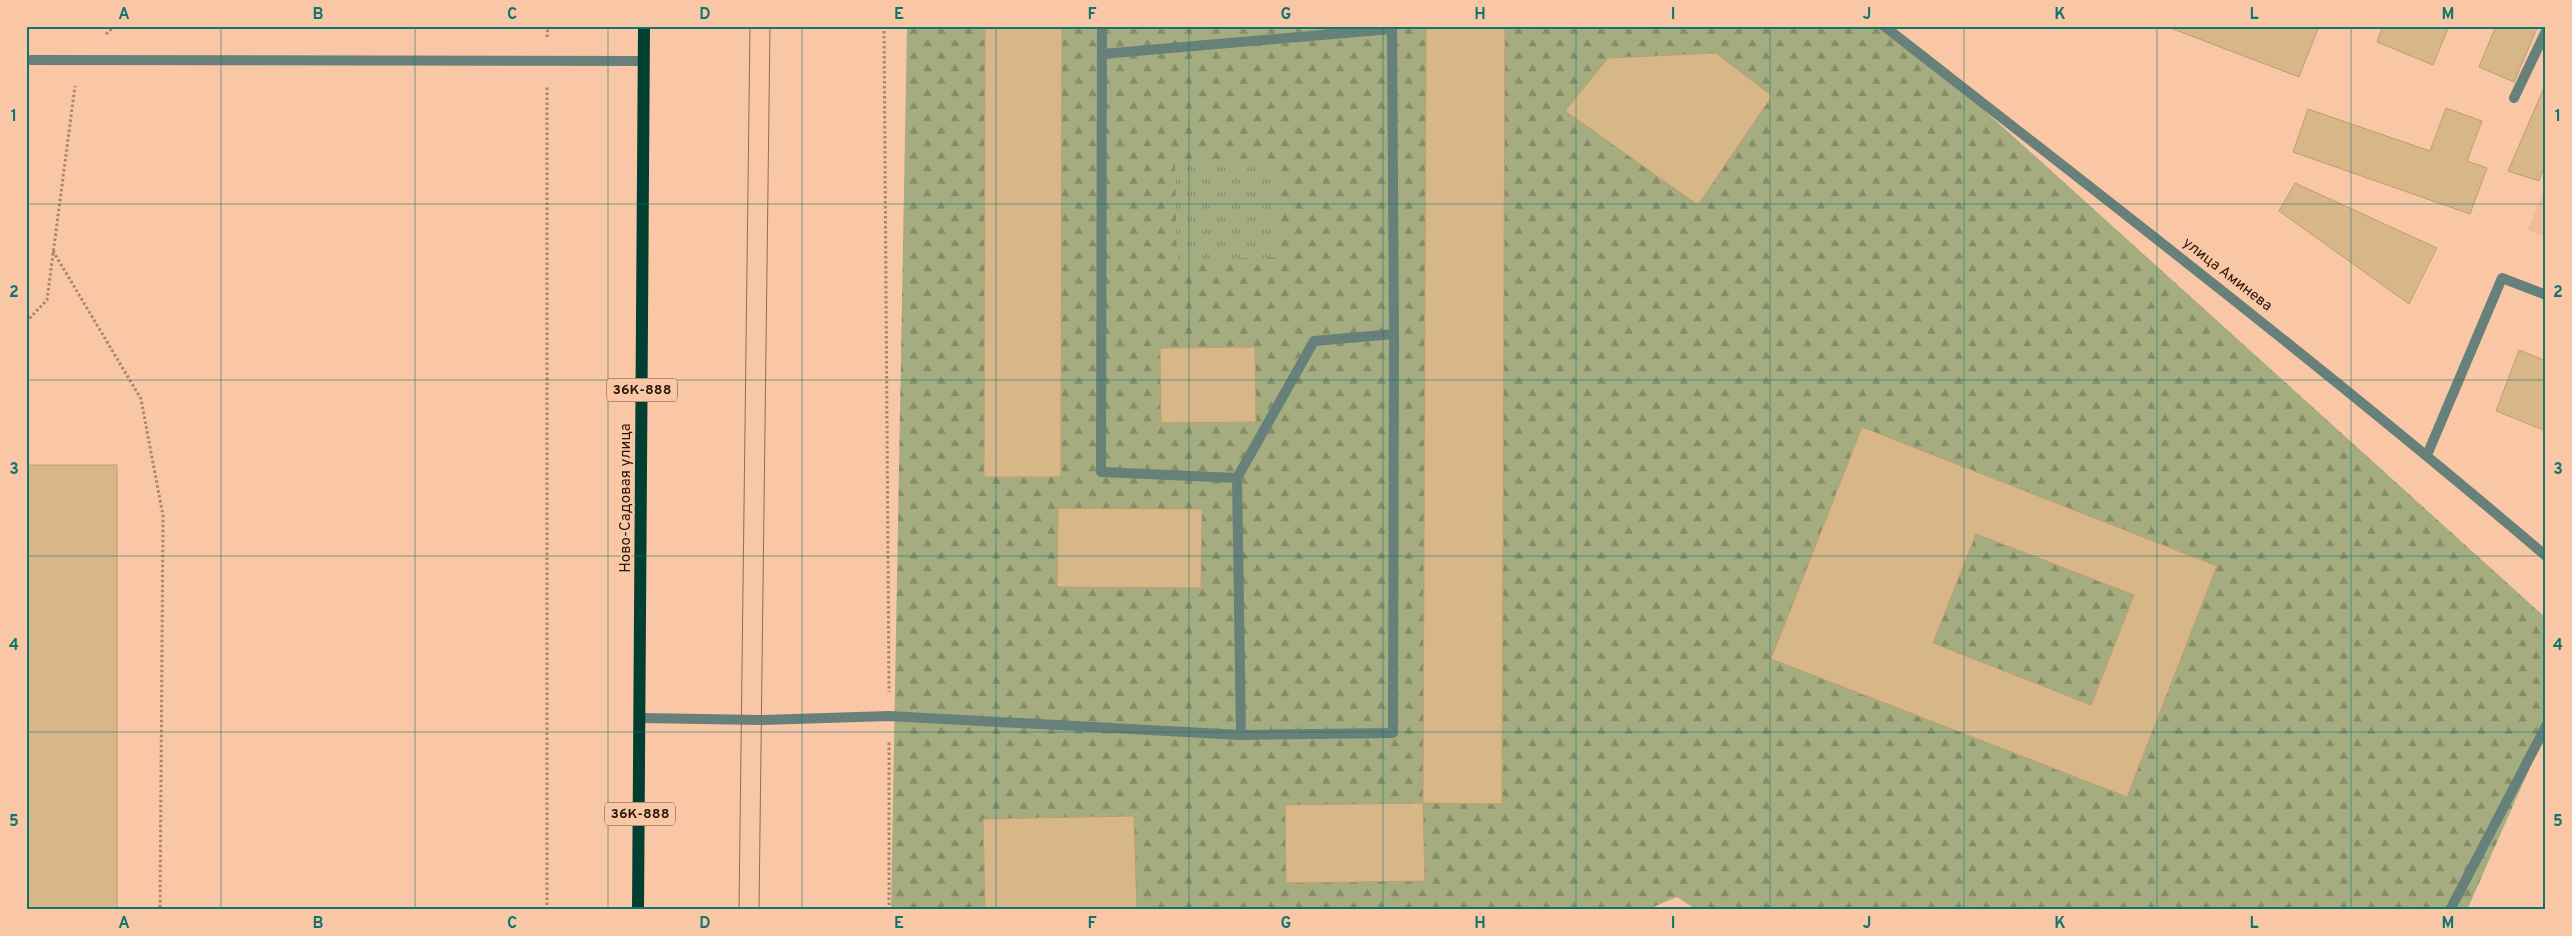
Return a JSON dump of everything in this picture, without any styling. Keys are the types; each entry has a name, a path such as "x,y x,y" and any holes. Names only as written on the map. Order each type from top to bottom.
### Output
{"main road":[{"name":"Ново-Садовая улица","path":"638,910 641,718 644,26"}],"street":[{"path":"1102,26 1101,472 1237,478"},
{"name":"улица Аминева","path":"1884,26 2226,293 2427,455 2546,556"},
{"path":"641,718 761,720 889,716 1242,735 1393,732 1394,334 1392,29 1102,54"},
{"path":"2514,98 2546,31"},
{"path":"26,60 546,59 644,61"},
{"path":"2427,455 2502,278 2546,295"},
{"path":"1242,735 1237,478 1314,341 1394,334"},
{"path":"2450,910 2546,726"}],"path":[{"path":"26,322 47,300 79,60 115,26"},
{"path":"547,910 546,59 548,26"},
{"path":"884,26 889,910"},
{"path":"53,251 141,399 162,516 160,910"}],"shaded area":[{"path":"2546,184 2546,237 2528,230"}],"green space":[{"path":"907,26 1884,26 1942,72 2546,618 2546,731 2467,910 1697,910 1677,897 1646,910 891,910"},
{"path":"1276,162 1278,257 1177,260 1175,165"}],"building":[{"path":"985,26 1062,26 1061,477 984,477"},
{"path":"1426,26 1505,26 1502,804 1423,803"},
{"path":"2165,26 2319,26 2299,77"},
{"path":"2383,26 2449,26 2433,65 2377,42"},
{"path":"2496,26 2538,26 2514,82 2479,67"},
{"path":"1716,53 1772,96 1698,205 1565,111 1608,58"},
{"path":"2546,83 2546,162 2539,181 2508,171"},
{"path":"2446,108 2482,121 2467,161 2487,168 2470,214 2293,152 2308,109 2430,151"},
{"path":"2295,183 2437,248 2409,304 2279,211"},
{"path":"1255,347 1256,422 1161,423 1160,348"},
{"path":"2519,350 2546,361 2546,431 2496,411"},
{"path":"1862,427 2217,566 2127,797 1771,659","holes":["1976,534 2134,595 2091,705 1933,643"]},
{"path":"26,465 117,465 117,910 26,910"},
{"path":"1058,508 1202,509 1201,588 1057,587"},
{"path":"1423,803 1425,881 1286,883 1285,805"},
{"path":"1134,816 1137,910 985,910 983,819"}],"tram line":[{"path":"739,910 750,26"},
{"path":"759,910 770,26"}]}
